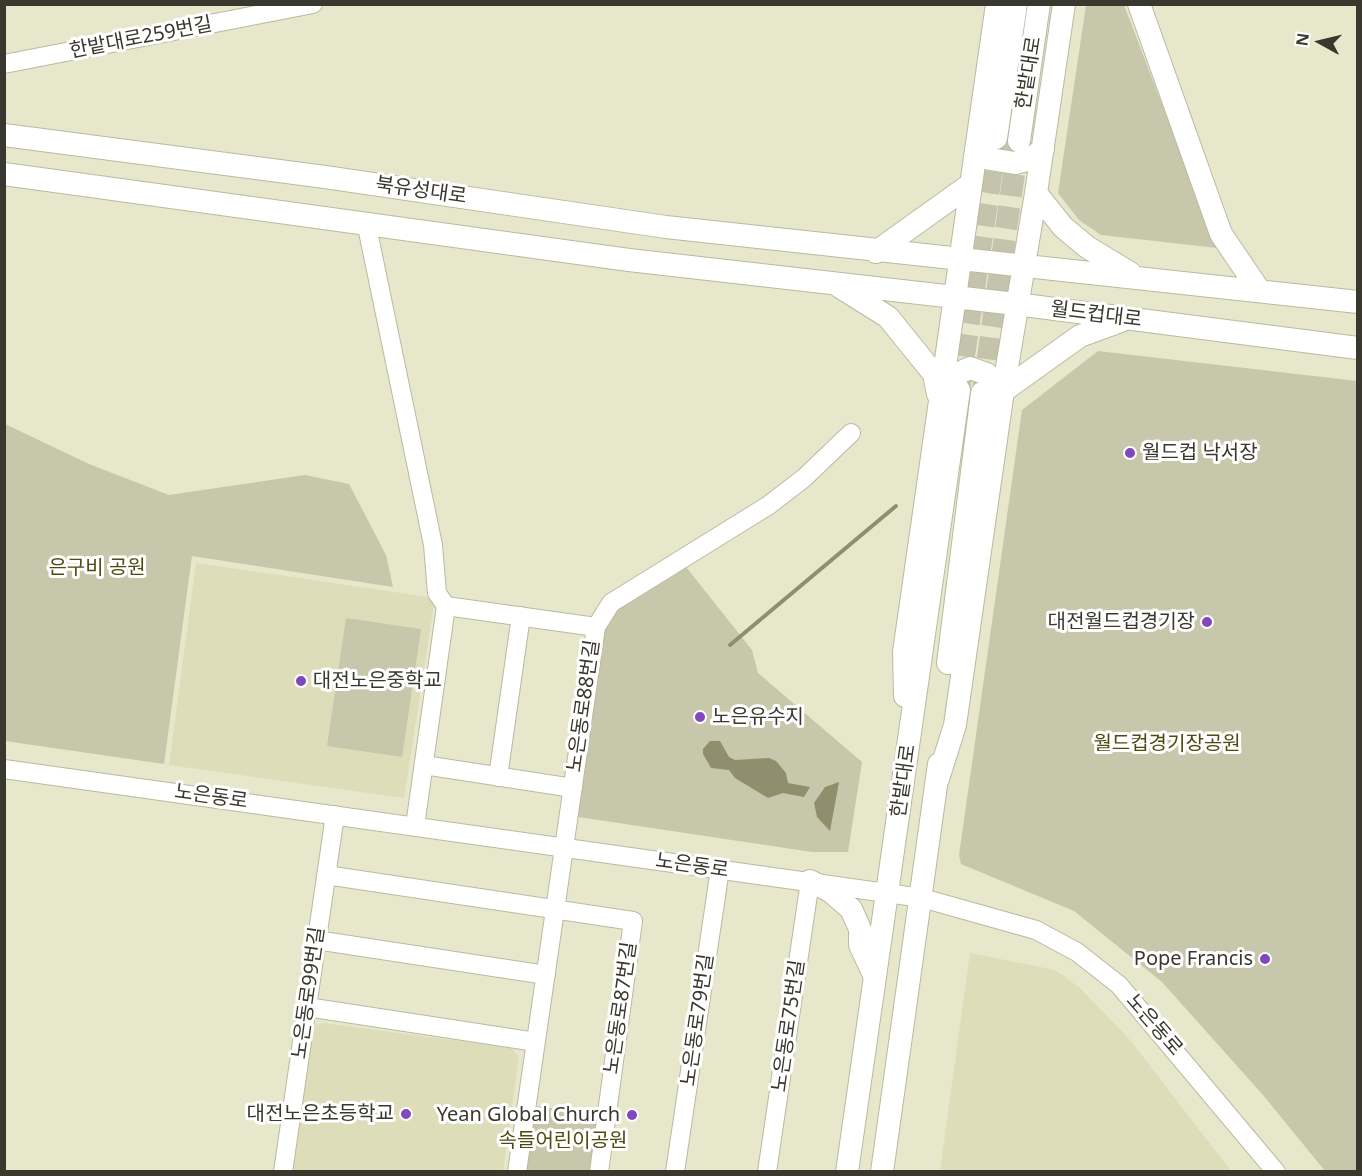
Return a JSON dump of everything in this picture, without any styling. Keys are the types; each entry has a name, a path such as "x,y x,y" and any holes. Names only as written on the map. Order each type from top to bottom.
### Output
{"main road":[{"name":"한밭대로","path":"847,1172 907,764 956,296 997,4"},
{"name":"한밭대로","path":"996,138 1016,4"},
{"name":"한밭대로","path":"1019,141 1039,4"},
{"name":"한밭대로","path":"882,1172 938,779 942,711 993,392 1016,304 1036,194 1064,4"},
{"path":"1139,4 1221,234 1259,290"},
{"name":"북유성대로","path":"4,135 325,177 666,227 876,252"},
{"path":"976,149 996,161 1015,163 1031,159 1043,149"},
{"name":"북유성대로","path":"4,174 629,260 834,284"},
{"path":"876,252 971,184"},
{"path":"1036,194 1063,227 1087,247 1136,276"},
{"path":"876,252 1136,276 1358,302"},
{"path":"834,284 888,317 934,374 947,395"},
{"name":"월드컵대로","path":"834,284 956,296 1358,348"},
{"path":"947,395 950,377 970,368 987,374 993,392 1080,336 1128,319"},
{"path":"810,881 830,891 851,909 860,929 860,945 875,977"}],"street":[{"name":"한밭대로259번길","path":"4,64 313,4"},
{"name":"북유성대로","path":"366,222 433,545 437,593 446,606"},
{"path":"596,627 611,603 769,505 804,478 850,433"},
{"name":"노은동로88번길","path":"446,606 596,627 564,849"},
{"path":"415,826 446,606"},
{"path":"498,777 521,616"},
{"name":"노은동로88번길","path":"424,765 573,788"},
{"name":"노은동로","path":"4,769 922,898 1036,930 1077,952 1119,985 1276,1172"},
{"name":"노은동로99번길","path":"283,1172 335,815"},
{"path":"518,1172 564,849"},
{"name":"노은동로79번길","path":"675,1172 720,869"},
{"name":"노은동로87번길","path":"326,875 633,921 599,1172"},
{"name":"노은동로75번길","path":"767,1172 810,881"},
{"path":"316,940 546,975"},
{"path":"307,1007 537,1042"}],"shaded area":[{"name":"대전노은중학교","path":"196,563 435,598 404,798 169,765"},
{"path":"710,741 720,741 729,757 735,760 769,758 776,761 786,773 788,783 810,787 804,797 783,793 768,798 735,778 729,770 711,768 703,754 703,749"},
{"path":"839,782 830,831 817,817 814,803 825,787"},
{"path":"970,953 1055,970 1080,988 1130,1040 1231,1171 940,1171"},
{"name":"대전노은초등학교","path":"323,1023 511,1048 519,1057 503,1171 293,1171 314,1026"}],"green space":[{"path":"1086,5 1124,5 1217,248 1101,235 1079,220 1058,193"},
{"name":"월드컵경기장공원","path":"1098,351 1357,381 1357,1171 1325,1171 1263,1095 1162,982 1074,911 961,864 959,855 1022,410"},
{"name":"은구비 공원","path":"5,424 89,464 169,495 305,475 349,484 386,555 393,587 192,556 164,764 5,741"},
{"name":"노은유수지","path":"686,567 752,650 758,673 862,762 848,852 812,852 578,817 598,636 620,603"},
{"path":"346,618 421,629 402,757 327,746"},
{"name":"속들어린이공원","path":"530,1105 600,1115 592,1171 521,1172"}],"waterway":[{"path":"730,645 896,506"}],"tunnel":[{"path":"959,389 996,142"},
{"path":"983,392 1018,145"}],"place":[{"name":"월드컵 낙서장","path":"1130,453"},
{"name":"대전월드컵경기장","path":"1207,622"},
{"name":"대전노은중학교","path":"301,681"},
{"name":"노은유수지","path":"700,717"},
{"name":"Pope Francis","path":"1265,959"},
{"name":"대전노은초등학교","path":"406,1114"},
{"name":"Yean Global Church","path":"632,1115"}]}
